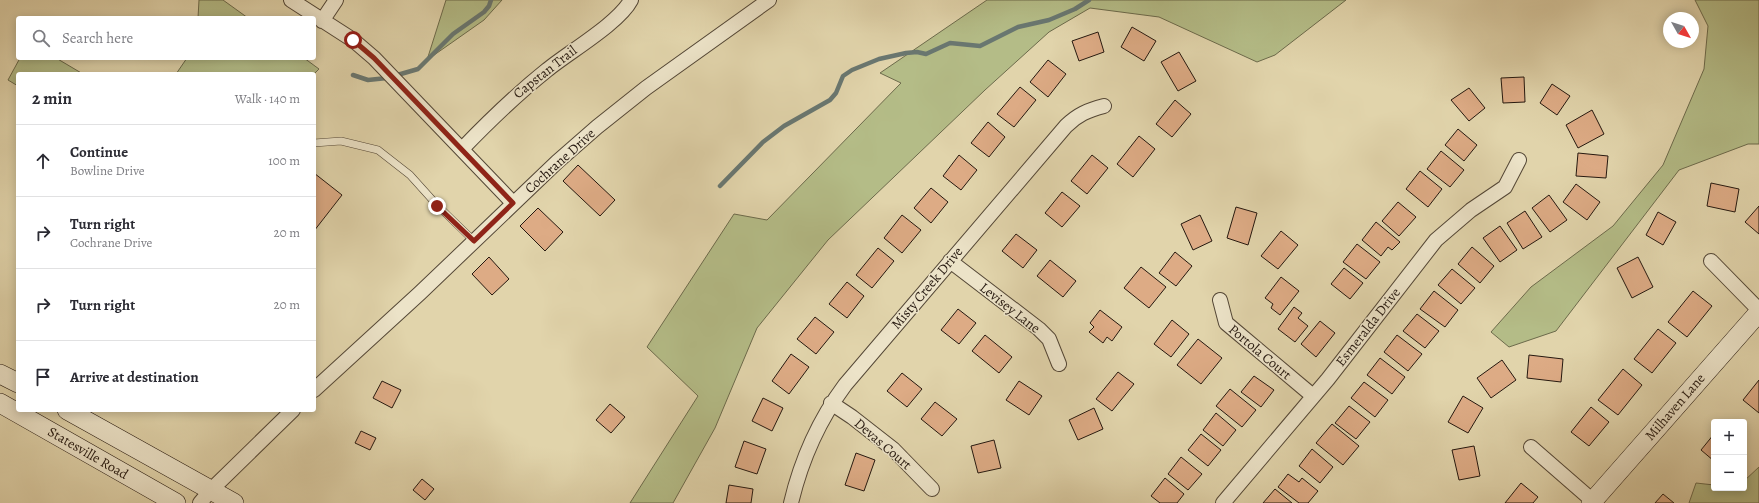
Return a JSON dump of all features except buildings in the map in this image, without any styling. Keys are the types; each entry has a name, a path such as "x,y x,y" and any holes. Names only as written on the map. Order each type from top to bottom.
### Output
{"main road":[{"name":"Milhaven Lane","path":"1592,502 1759,311"},
{"path":"0,374 16,382"},
{"name":"Statesville Road","path":"0,403 176,503"},
{"name":"Statesville Road","path":"70,412 206,496 234,503"}],"street":[{"path":"291,0 315,16"},
{"path":"322,21 336,0"},
{"name":"Capstan Trail","path":"462,149 508,102 547,70 615,19 632,0"},
{"name":"Cochrane Drive","path":"316,388 513,203 597,127 646,88 769,0"},
{"path":"316,17 353,40 374,58 513,203"},
{"name":"Misty Creek Drive","path":"791,503 810,444 831,403 844,385 1066,126 1076,116 1089,110 1104,106"},
{"name":"Esmeralda Drive","path":"1223,503 1313,396 1436,240 1471,210 1505,187 1519,160"},
{"name":"Levisey Lane","path":"950,261 1039,329 1049,339 1059,364"},
{"path":"1711,262 1759,311"},
{"name":"Portola Court","path":"1220,300 1226,323 1313,396"},
{"name":"Devas Court","path":"831,403 852,417 892,449 932,489"},
{"path":"206,496 291,412"},
{"path":"1531,447 1592,502"}],"lane":[{"path":"316,143 341,141 378,150 410,175 437,206 474,241"}],"green space":[{"path":"199,0 223,0 245,16 198,16"},
{"path":"446,0 502,0 484,20 427,60"},
{"path":"987,0 1346,0 1275,55 1257,62 1159,17 1090,8 1049,32 985,90 828,240 757,328 715,428 673,503 630,503 698,396 647,347 734,214 767,220 901,83 880,73"},
{"path":"1695,0 1759,0 1759,144 1748,144 1679,170 1556,331 1509,347 1491,332 1531,287 1613,226 1663,165 1704,69 1708,26"},
{"path":"19,60 59,60 80,72 16,72 16,85 8,80"},
{"path":"186,60 307,60 319,69 316,72 177,72"},
{"path":"1759,467 1759,503 1689,503 1696,483 1711,485 1711,491 1747,491 1747,478"}],"waterway":[{"path":"353,75 368,80 387,78 418,69 453,34 484,12 489,6 491,0"},
{"path":"720,186 763,142 784,126 830,100 836,93 843,76 852,70 879,59 906,53 917,52 926,54 950,43 980,46 1018,27 1049,20 1075,9 1089,0"}],"route":[{"path":"353,40 374,58 513,203 474,241 437,206"}]}
